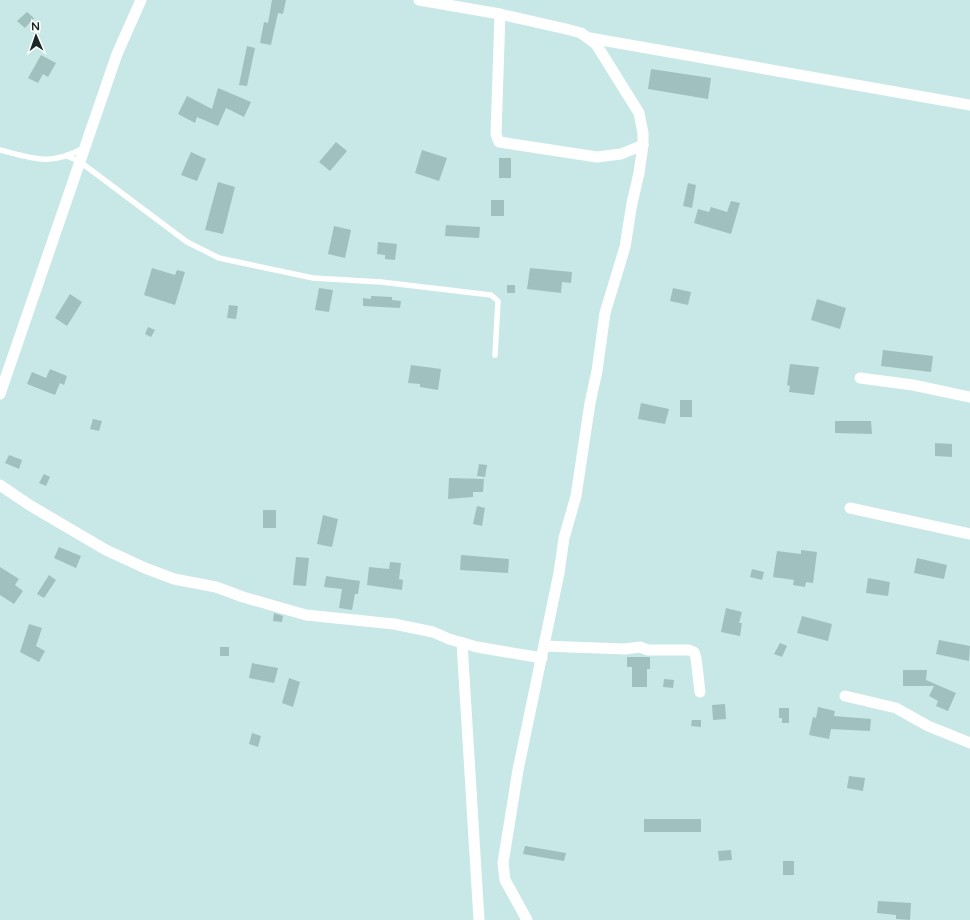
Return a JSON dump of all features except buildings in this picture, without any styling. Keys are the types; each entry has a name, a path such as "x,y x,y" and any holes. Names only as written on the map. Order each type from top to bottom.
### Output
{"street":[{"path":"0,394 117,54 141,0"},
{"path":"418,0 500,14 582,33 596,44 633,101 642,123 643,145 639,173 632,203 625,247 605,313 576,496 564,538 560,573 518,770 502,863 505,880 527,920"},
{"path":"500,14 496,134 499,142 597,157 621,154 643,145"},
{"path":"590,38 970,104"},
{"path":"860,378 913,385 970,397"},
{"path":"0,485 31,506 106,550 145,568 174,579 216,587 243,597 306,615 394,624 433,632 462,643 542,658"},
{"path":"850,508 970,534"},
{"path":"462,643 479,920"},
{"path":"544,646 625,649 640,647 648,650 689,650 694,652 696,658 700,692"},
{"path":"845,696 896,708 928,726 970,743"}],"lane":[{"path":"0,150 35,159 51,160 67,156 84,148"},
{"path":"67,156 79,161 187,242 219,258 313,278 381,282 491,295 498,301 495,355"}]}
